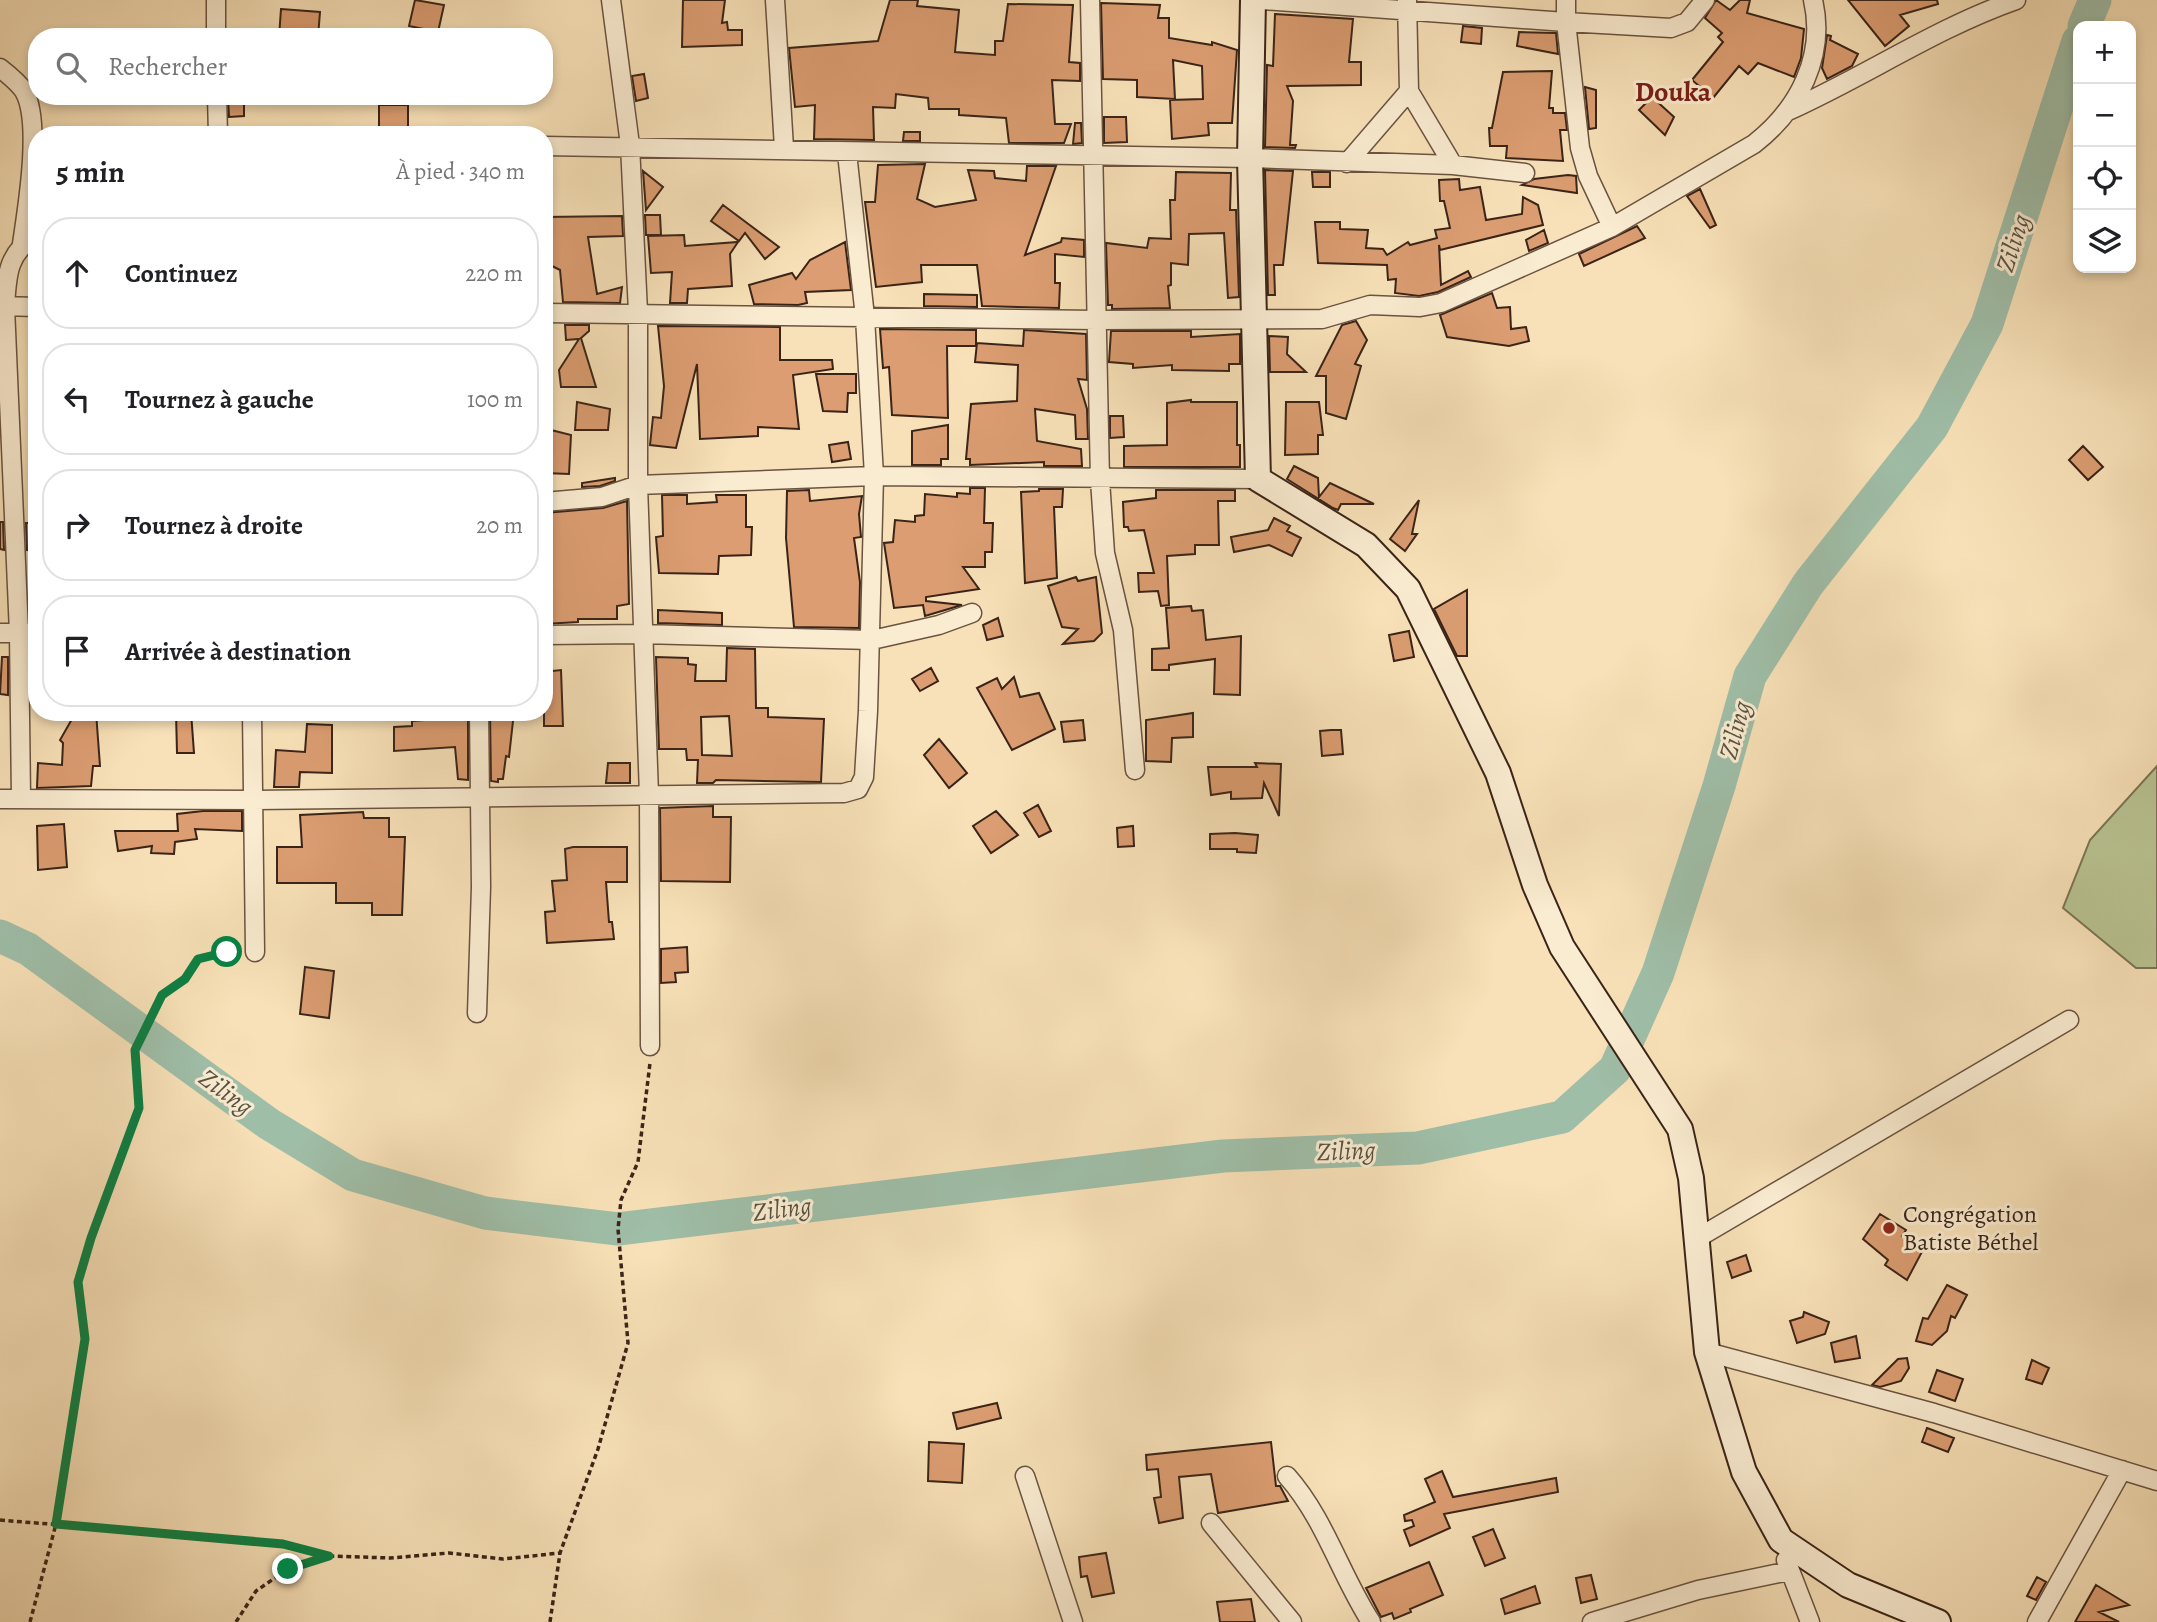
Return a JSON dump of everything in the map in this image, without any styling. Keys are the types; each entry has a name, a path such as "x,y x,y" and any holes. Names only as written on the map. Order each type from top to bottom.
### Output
{"main road":[{"path":"1253,0 1250,158 1258,479 1366,545 1408,589 1498,773 1535,885 1562,947 1680,1129 1691,1178 1707,1352 1744,1472 1781,1540 1848,1585 1938,1622"}],"street":[{"path":"216,0 216,28"},
{"path":"611,0 630,145 638,312 638,485 649,795 650,1046"},
{"path":"775,0 785,148"},
{"path":"1090,0 1105,553 1123,630 1135,770"},
{"path":"1262,0 1407,6 1566,22 1671,28 1687,22 1705,0"},
{"path":"1566,0 1580,148 1588,176 1612,227"},
{"path":"553,313 1097,320 1322,319 1370,304 1420,307 1441,303 1612,227 1754,144 1788,111 1806,76 1818,41 1813,0"},
{"path":"1788,111 1826,94 1927,37 2016,0"},
{"path":"1407,6 1409,91 1452,165"},
{"path":"0,68 25,92 32,126"},
{"path":"1347,163 1409,91"},
{"path":"217,105 218,126"},
{"path":"553,146 630,145 785,148 847,153 1250,158 1452,165 1525,173"},
{"path":"0,799 255,800 844,793 858,789 864,777 872,640 874,476 865,317 847,153"},
{"path":"21,799 28,633 2,306 8,268 28,240"},
{"path":"2,306 28,307"},
{"path":"553,501 602,497 638,485 874,476 1101,480 1258,479"},
{"path":"553,635 642,634 872,640 939,625 972,613"},
{"path":"0,633 28,633"},
{"path":"252,721 255,952"},
{"path":"477,1013 479,721"},
{"path":"1696,1238 2069,1020"},
{"path":"1707,1352 1774,1368 2157,1481"},
{"path":"2037,1622 2122,1470"},
{"path":"1025,1476 1073,1622"},
{"path":"1287,1476 1305,1497 1323,1527 1371,1622"},
{"path":"1211,1523 1292,1622"},
{"path":"1781,1540 1789,1571 1810,1622"},
{"path":"1592,1622 1698,1590 1789,1571"}],"path":[{"path":"30,1622 56,1524 85,1339 78,1282 91,1238 139,1108 135,1050 162,995 185,979 198,959 227,952 255,952"},
{"path":"550,1622 559,1553 598,1449 628,1343 618,1229 621,1200 638,1162 650,1077 650,1046"},
{"path":"0,1520 270,1543 329,1556 390,1558 449,1553 503,1559 559,1553"},
{"path":"236,1622 256,1591 288,1569 329,1556"}],"green space":[{"path":"2157,766 2157,968 2136,968 2063,908 2090,840"}],"building":[{"path":"415,0 444,5 439,28 409,26"},
{"path":"683,0 725,0 722,23 727,22 728,30 742,30 742,45 682,47"},
{"path":"890,0 918,0 917,6 959,10 955,52 995,55 995,41 1003,41 1008,4 1073,5 1069,62 1080,63 1080,81 1052,80 1055,124 1071,124 1064,143 1009,143 1006,118 959,115 959,109 929,109 928,98 896,94 895,108 873,107 874,140 814,139 815,105 795,107 789,48 878,41"},
{"path":"1716,0 1730,10 1740,0 1750,0 1747,13 1804,29 1801,58 1794,77 1758,63 1748,74 1739,66 1713,98 1692,80 1723,42 1718,37 1722,33 1705,18"},
{"path":"1848,0 1937,0 1938,4 1900,15 1909,26 1885,46"},
{"path":"1101,3 1160,5 1158,18 1169,18 1169,38 1212,45 1212,42 1237,50 1232,123 1208,123 1209,135 1172,139 1170,100 1203,99 1202,66 1173,60 1175,99 1137,97 1137,80 1103,79"},
{"path":"281,9 320,12 319,28 280,28"},
{"path":"1275,14 1353,19 1349,62 1361,62 1361,85 1287,86 1293,101 1290,145 1296,145 1295,148 1265,147 1267,65 1273,66"},
{"path":"1463,26 1482,28 1481,44 1461,42"},
{"path":"1519,32 1556,33 1558,54 1517,46"},
{"path":"1827,35 1831,36 1830,40 1858,54 1852,66 1827,79 1822,68"},
{"path":"1552,71 1549,108 1553,108 1553,113 1565,113 1567,130 1560,130 1563,161 1506,158 1507,146 1490,146 1489,128 1492,128 1503,72"},
{"path":"644,74 648,98 636,101 632,76"},
{"path":"1585,87 1596,90 1596,128 1589,129"},
{"path":"1652,97 1674,117 1665,135 1639,110"},
{"path":"228,105 244,105 244,116 229,117"},
{"path":"379,105 408,105 408,126 379,126"},
{"path":"1104,117 1126,117 1127,142 1104,143"},
{"path":"1075,123 1081,123 1082,143 1073,144"},
{"path":"904,132 920,132 920,141 903,141"},
{"path":"925,164 917,199 935,207 976,200 968,170 994,171 995,178 1026,181 1027,166 1056,166 1025,255 1061,242 1062,238 1084,240 1084,257 1055,254 1055,283 1060,283 1059,308 982,306 977,265 921,265 922,282 876,287 865,202 875,202 878,165"},
{"path":"1265,170 1293,171 1283,265 1274,265 1275,295 1268,295"},
{"path":"643,171 663,187 646,210"},
{"path":"1176,172 1231,173 1230,210 1236,210 1239,297 1228,298 1224,233 1189,234 1188,265 1171,263 1171,285 1168,286 1170,308 1112,309 1112,305 1108,305 1106,243 1147,248 1149,238 1171,239 1170,200 1175,200"},
{"path":"1312,172 1330,172 1330,187 1313,187"},
{"path":"1576,176 1577,193 1522,185 1534,179"},
{"path":"1459,179 1460,190 1480,187 1486,220 1522,214 1523,197 1538,205 1543,225 1440,250 1439,245 1441,285 1468,271 1471,277 1438,292 1419,296 1395,293 1396,279 1388,280 1387,265 1318,263 1315,222 1340,222 1340,229 1368,230 1366,248 1383,249 1387,255 1408,242 1410,245 1437,238 1435,230 1450,228 1444,201 1440,201 1439,180"},
{"path":"1700,189 1716,225 1710,228 1687,196"},
{"path":"723,205 779,247 765,259 745,233 739,241 711,221"},
{"path":"645,215 660,215 661,235 646,235"},
{"path":"622,216 623,236 588,237 597,294 622,287 620,303 563,302 560,270 553,266 553,217"},
{"path":"1637,226 1645,238 1584,266 1579,254"},
{"path":"1544,230 1548,243 1529,251 1526,240"},
{"path":"684,235 685,246 738,242 730,254 732,286 688,289 687,303 670,303 672,272 651,273 648,236"},
{"path":"845,242 851,290 805,292 807,303 798,305 754,304 749,285 792,273 796,279 810,260"},
{"path":"1492,293 1497,308 1510,307 1511,329 1526,327 1529,341 1509,346 1447,337 1440,315"},
{"path":"924,294 977,295 977,307 924,306"},
{"path":"1356,321 1367,340 1355,364 1361,366 1346,419 1326,413 1326,376 1316,376 1342,325"},
{"path":"565,325 589,325 589,331 581,338 596,387 561,387 559,370 579,339 566,340"},
{"path":"658,326 780,327 780,360 832,360 833,369 793,375 799,429 758,427 758,436 700,439 697,364 676,448 650,445 653,417 661,418 664,386"},
{"path":"880,329 976,330 976,346 947,346 948,418 892,415 889,367 883,368"},
{"path":"1024,330 1086,334 1087,380 1078,379 1087,409 1088,439 1076,439 1075,415 1035,409 1037,441 1081,449 1082,466 1044,466 1044,462 970,465 970,459 966,459 971,404 1017,401 1018,365 975,362 977,343 1023,346"},
{"path":"1111,331 1191,331 1191,337 1240,334 1240,364 1229,364 1229,371 1172,370 1172,365 1133,368 1133,364 1109,362"},
{"path":"1269,336 1288,337 1287,354 1306,372 1270,372"},
{"path":"816,374 856,374 856,393 848,393 847,412 823,411"},
{"path":"1191,400 1237,402 1240,467 1124,467 1124,446 1167,445 1167,403"},
{"path":"577,402 610,409 608,430 575,430"},
{"path":"1286,402 1319,402 1323,435 1318,435 1318,454 1285,455"},
{"path":"1110,416 1123,416 1124,437 1110,438"},
{"path":"948,425 948,459 941,459 941,465 912,465 912,431"},
{"path":"553,430 571,435 569,474 553,473"},
{"path":"848,442 851,459 832,462 829,445"},
{"path":"2083,446 2103,467 2088,480 2069,460"},
{"path":"1294,466 1318,478 1319,497 1330,483 1374,504 1341,504 1338,510 1333,508 1287,479"},
{"path":"615,478 615,481 600,486 582,487 582,483"},
{"path":"970,488 985,488 984,523 993,523 992,552 985,552 985,567 963,567 979,589 926,597 926,601 962,605 925,616 923,605 894,608 884,543 893,542 895,520 915,522 915,516 924,515 925,494 957,497 957,493 970,494"},
{"path":"1063,489 1062,507 1054,507 1057,578 1025,583 1021,492"},
{"path":"809,490 810,501 862,496 859,514 861,537 854,538 860,582 859,628 794,627 786,538 787,491"},
{"path":"1156,490 1235,490 1235,501 1218,501 1219,545 1195,545 1195,554 1167,556 1169,605 1161,606 1158,591 1139,592 1138,573 1154,573 1144,530 1129,531 1128,527 1124,527 1123,502 1156,498"},
{"path":"662,495 687,495 687,504 717,502 716,495 746,495 746,527 752,527 751,555 719,556 718,574 659,573 656,537 663,536"},
{"path":"1419,500 1412,534 1417,534 1405,551 1390,539"},
{"path":"627,501 629,604 617,606 617,619 578,619 578,622 553,623 553,512 603,508"},
{"path":"1274,518 1290,526 1287,531 1301,538 1292,556 1269,545 1234,552 1231,537 1268,530"},
{"path":"0,522 3,522 4,550 0,549"},
{"path":"26,523 28,523 28,550"},
{"path":"1076,577 1078,581 1096,577 1102,633 1094,641 1063,644 1078,629 1062,627 1048,586"},
{"path":"1467,590 1467,656 1457,656 1434,609"},
{"path":"1191,606 1192,611 1203,610 1206,640 1241,636 1240,695 1214,694 1215,659 1169,665 1169,670 1152,670 1152,649 1169,648 1166,608"},
{"path":"658,610 722,613 722,625 658,623"},
{"path":"998,618 1003,636 987,640 983,625"},
{"path":"1409,631 1414,657 1394,661 1389,635"},
{"path":"727,648 755,649 756,708 768,708 768,717 824,719 821,782 716,780 713,783 697,783 698,760 687,760 686,749 659,749 656,657 688,658 688,664 696,665 695,681 726,681","holes":["729,716 732,756 702,755 701,717"]},
{"path":"2,657 8,657 8,695 0,694"},
{"path":"931,668 938,681 920,691 912,679"},
{"path":"561,670 563,726 544,726 544,721 553,721 553,671"},
{"path":"1014,677 1020,697 1039,693 1055,729 1012,750 977,688 997,678 1002,689"},
{"path":"1193,713 1193,737 1172,738 1171,762 1146,761 1146,720"},
{"path":"1083,720 1085,740 1064,742 1061,722"},
{"path":"71,721 97,721 100,766 93,766 91,786 37,788 38,763 62,765 63,743 60,740"},
{"path":"176,721 192,721 194,753 177,753"},
{"path":"412,721 468,721 468,780 458,779 455,747 394,751 394,727 412,726"},
{"path":"490,721 513,721 509,757 506,756 503,779 498,779 498,782 491,781"},
{"path":"307,724 332,725 332,773 300,772 299,787 274,787 276,750 305,752"},
{"path":"1341,730 1343,754 1322,756 1320,731"},
{"path":"939,739 967,773 949,788 924,755"},
{"path":"608,763 630,763 630,783 606,783"},
{"path":"1255,763 1281,764 1279,816 1264,783 1262,798 1231,799 1231,792 1211,795 1208,767 1257,767"},
{"path":"1038,805 1051,831 1039,837 1024,813"},
{"path":"713,806 713,817 731,817 730,882 661,881 660,808"},
{"path":"242,811 242,831 195,829 197,839 175,842 174,854 151,853 152,846 118,851 115,831 178,831 177,814"},
{"path":"996,811 1018,835 991,853 973,826"},
{"path":"363,812 364,818 389,818 389,837 405,837 402,915 372,915 372,903 336,903 336,883 277,883 277,847 302,847 300,815"},
{"path":"64,824 67,867 38,870 37,826"},
{"path":"1133,826 1134,846 1118,847 1117,828"},
{"path":"1210,834 1258,835 1256,853 1237,852 1237,849 1210,849"},
{"path":"627,847 627,882 606,882 609,922 612,922 614,939 547,943 545,912 555,911 552,881 567,880 565,849"},
{"path":"687,947 688,972 675,973 676,982 661,983 661,949"},
{"path":"305,967 334,971 329,1018 300,1014"},
{"path":"1880,1214 1906,1230 1902,1236 1924,1248 1907,1280 1885,1265 1888,1260 1863,1239"},
{"path":"1746,1255 1751,1271 1732,1278 1727,1262"},
{"path":"1947,1285 1967,1295 1955,1318 1951,1316 1947,1331 1932,1345 1916,1341 1923,1318 1928,1319"},
{"path":"1804,1312 1829,1322 1825,1334 1797,1343 1790,1321 1803,1317"},
{"path":"1856,1336 1860,1358 1835,1362 1831,1343"},
{"path":"1907,1358 1909,1368 1901,1381 1880,1387 1872,1385 1898,1359"},
{"path":"2032,1360 2049,1368 2042,1384 2026,1379"},
{"path":"1937,1370 1963,1379 1955,1401 1929,1392"},
{"path":"997,1403 1001,1418 957,1429 953,1413"},
{"path":"1927,1428 1954,1438 1948,1452 1922,1442"},
{"path":"929,1442 964,1444 962,1483 928,1481"},
{"path":"1271,1442 1276,1486 1280,1486 1288,1501 1218,1513 1211,1474 1179,1477 1183,1518 1159,1523 1154,1498 1161,1497 1158,1469 1147,1470 1146,1455"},
{"path":"1442,1471 1453,1497 1556,1478 1558,1492 1444,1514 1450,1528 1410,1546 1404,1530 1414,1526 1412,1520 1405,1521 1404,1515 1435,1502 1425,1479"},
{"path":"1493,1529 1505,1558 1485,1566 1473,1537"},
{"path":"1106,1553 1114,1593 1092,1597 1087,1576 1081,1577 1079,1557"},
{"path":"1429,1562 1443,1595 1394,1619 1392,1613 1381,1617 1366,1588"},
{"path":"1591,1575 1597,1599 1581,1603 1576,1578"},
{"path":"2037,1577 2046,1582 2036,1600 2027,1596"},
{"path":"2096,1585 2129,1605 2099,1612 2119,1622 2075,1622"},
{"path":"1535,1586 1540,1603 1505,1614 1501,1599"},
{"path":"1251,1599 1255,1622 1220,1622 1217,1602"}],"waterway":[{"name":"Ziling","path":"2086,21 2095,0"},
{"name":"Ziling","path":"0,936 28,949 269,1124 353,1175 485,1213 618,1229 1223,1156 1418,1148 1562,1117 1615,1069 1658,973 1719,786 1750,676 1808,584 1932,427 1987,324 2073,57"}],"place":[{"name":"Congrégation Batiste Béthel","path":"1889,1228"}],"district":[{"name":"Douka","path":"1673,92"}],"route":[{"path":"227,952 198,959 185,979 162,995 135,1050 139,1108 125,1153 91,1238 78,1282 85,1339 56,1524 283,1544 329,1556 288,1569"}]}
